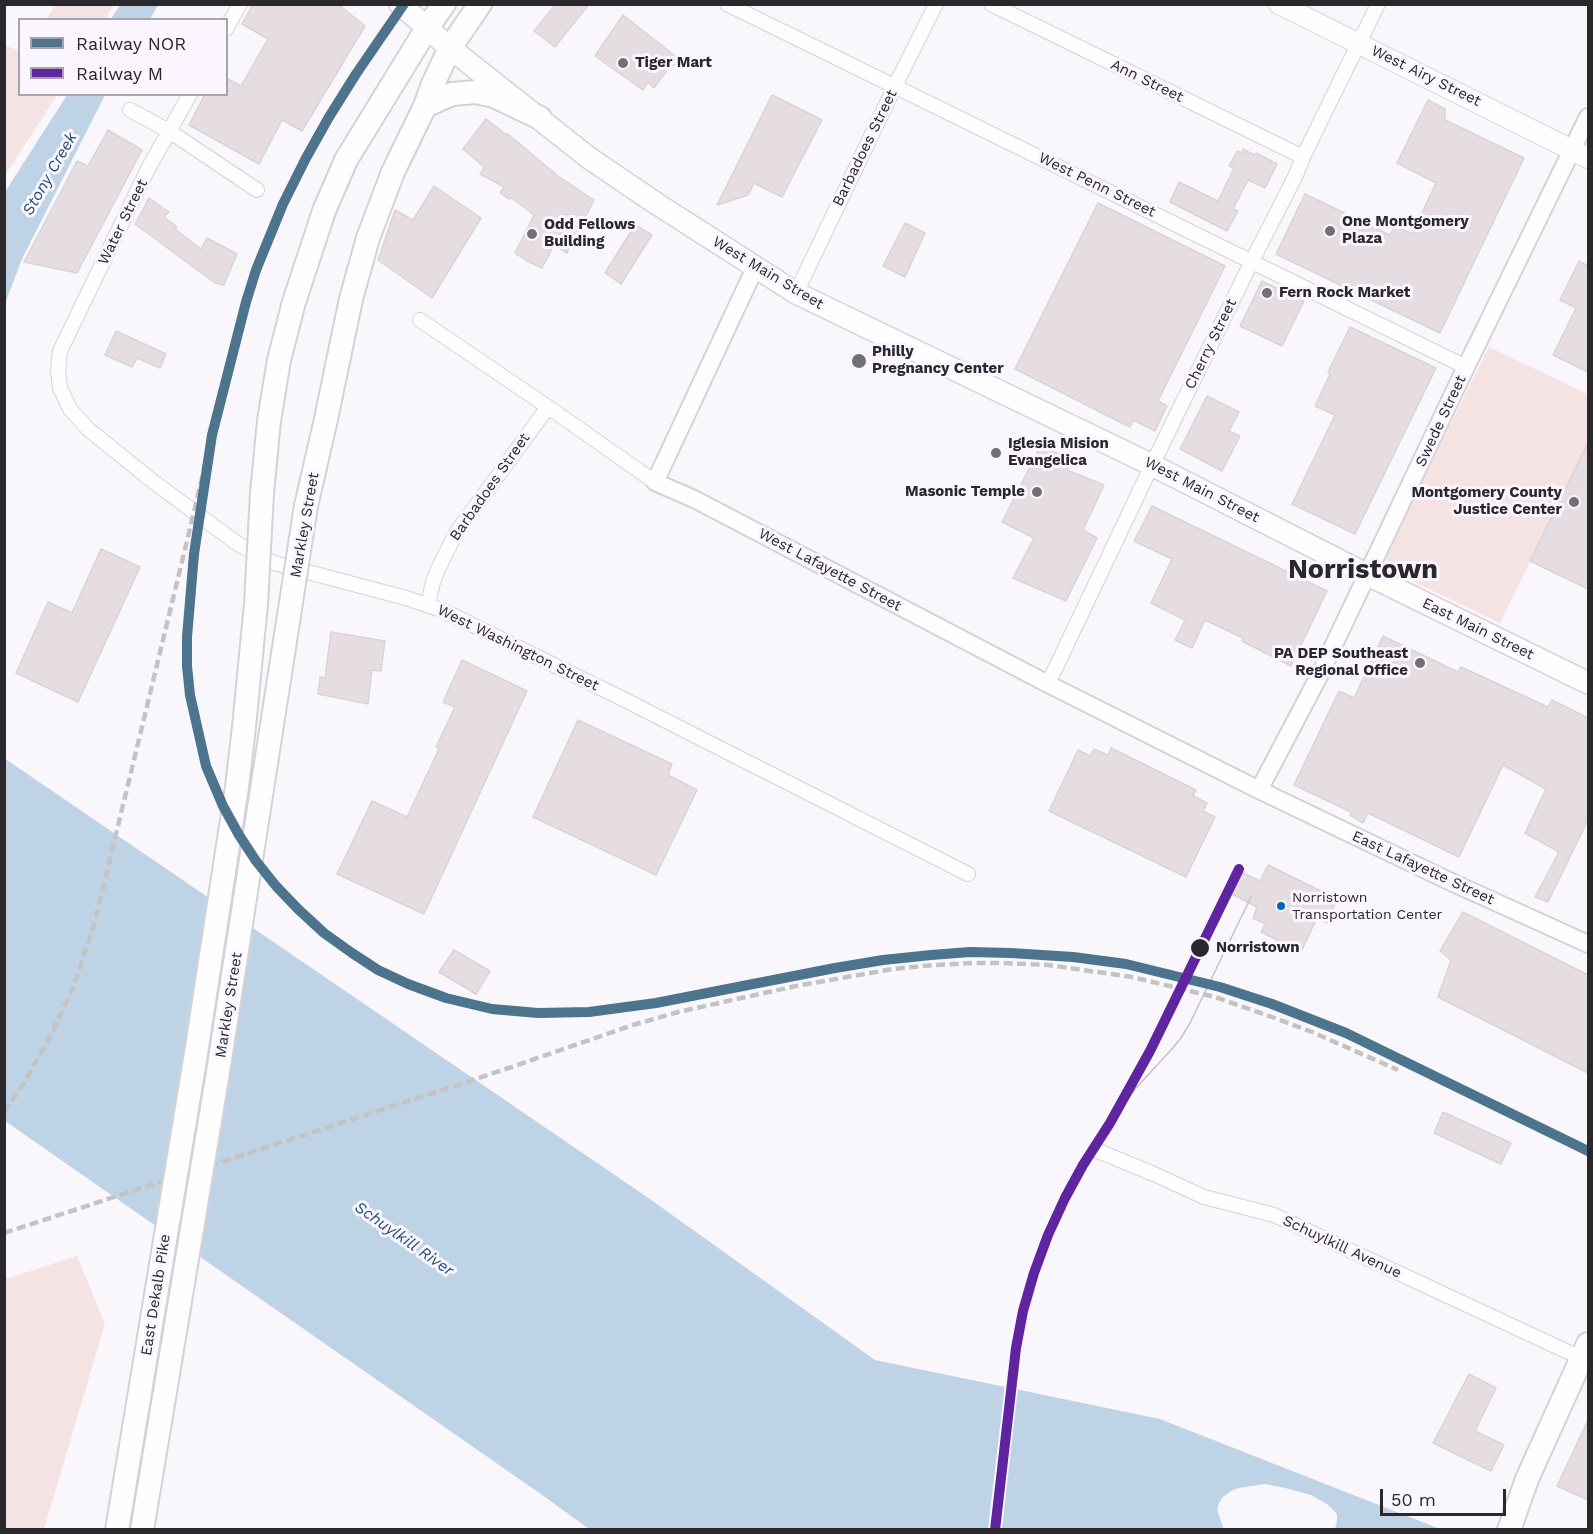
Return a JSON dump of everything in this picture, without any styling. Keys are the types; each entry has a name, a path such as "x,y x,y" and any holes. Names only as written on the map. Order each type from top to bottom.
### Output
{"highway":[{"name":"Markley Street","path":"195,1060 224,880 244,727 258,576 262,493 269,421 279,360 294,302 324,210 346,160 444,4"},
{"name":"Markley Street","path":"218,1072 306,506 351,299 362,258 393,172 450,48 480,4"},
{"path":"425,106 452,94 476,92 494,96 540,118"},
{"name":"East Dekalb Pike","path":"117,1530 195,1060"},
{"name":"East Dekalb Pike","path":"142,1530 218,1072"},
{"path":"1509,1530 1527,1479 1585,1351"}],"main road":[{"name":"West Main Street","path":"400,4 450,48 588,158 796,293 1152,465 1368,575"},
{"name":"West Airy Street","path":"1279,4 1580,154"},
{"name":"East Main Street","path":"1368,575 1588,683"}],"street":[{"path":"228,25 240,4"},
{"name":"West Penn Street","path":"727,4 1466,367"},
{"name":"Barbadoes Street","path":"796,293 936,4"},
{"name":"Ann Street","path":"991,4 1303,157"},
{"name":"Cherry Street","path":"1048,684 1152,465 1378,4"},
{"name":"Water Street","path":"60,351 148,169 189,96"},
{"path":"130,110 169,131 257,190"},
{"name":"Swede Street","path":"1259,790 1318,678 1466,367 1580,154 1588,117"},
{"path":"655,482 755,268"},
{"name":"West Lafayette Street","path":"420,320 655,482 694,499 1048,684 1259,790"},
{"name":"West Washington Street","path":"60,351 58,371 60,388 70,409 88,429 155,483 238,544 274,562 444,611 968,874"},
{"name":"Barbadoes Street","path":"428,605 433,582 456,533 548,407"},
{"name":"East Lafayette Street","path":"1259,790 1449,881 1588,944"},
{"name":"Schuylkill Avenue","path":"1098,1151 1204,1197 1274,1215 1585,1351"}],"shaded area":[{"path":"56,4 114,4 106,18 47,18"},
{"path":"5,46 18,50 18,96 56,96 5,176"},
{"path":"1489,347 1588,394 1588,443 1500,623 1386,569 1386,553"},
{"path":"77,1256 105,1324 44,1529 5,1529 5,1279"}],"water":[{"path":"120,4 158,5 151,18 112,18"},
{"name":"Stony Creek","path":"66,96 104,96 22,259 5,304 5,192"},
{"name":"Schuylkill River","path":"4,758 647,1197 875,1360 1160,1419 1440,1529 1335,1529 1337,1514 1327,1504 1311,1495 1265,1484 1239,1488 1222,1498 1217,1510 1224,1529 589,1529 5,1121"}],"pier":[{"path":"1005,1384 1018,1387 1002,1529 988,1529"}],"building":[{"path":"253,4 338,4 365,26 302,131 282,120 259,164 189,125 204,96 228,96 228,79 241,86 268,39 242,24"},
{"path":"556,4 589,4 555,47 534,31"},
{"path":"623,15 674,55 676,64 670,66 654,88 648,82 643,90 595,56"},
{"path":"772,95 822,120 782,197 754,183 748,195 717,205"},
{"name":"One Montgomery Plaza","path":"1428,100 1445,109 1445,120 1524,158 1440,333 1276,254 1305,194 1390,235 1395,226 1412,234 1436,183 1397,163"},
{"path":"486,119 508,134 558,176 594,200 567,253 554,245 542,268 515,253 534,215 512,198 509,199 500,193 504,187 480,174 484,167 463,149"},
{"path":"108,130 142,150 77,273 24,262 77,161 88,166"},
{"path":"1243,149 1277,164 1265,188 1248,180 1233,209 1238,211 1227,231 1170,202 1179,182 1218,201 1234,168 1229,166 1237,151 1241,153"},
{"path":"434,186 481,218 432,298 378,260 395,210 413,220"},
{"path":"149,198 169,212 164,217 177,227 175,229 201,249 207,238 237,254 224,285 215,283 135,224"},
{"path":"1098,203 1225,266 1158,401 1167,406 1155,431 1133,420 1130,427 1015,369"},
{"path":"905,223 925,233 905,277 883,266"},
{"path":"635,225 652,235 621,284 605,273"},
{"path":"1579,261 1588,266 1588,372 1553,355 1576,308 1560,300"},
{"path":"1262,281 1304,301 1282,346 1240,326"},
{"path":"1350,327 1436,368 1355,534 1292,504 1335,415 1315,406 1330,374 1328,372"},
{"path":"116,331 166,354 160,368 137,358 132,367 105,355"},
{"path":"1207,396 1239,412 1229,431 1240,436 1222,471 1180,449"},
{"name":"Montgomery County Justice Center","path":"1588,443 1588,589 1530,561"},
{"path":"1041,445 1072,461 1067,470 1104,485 1083,530 1097,538 1066,601 1013,578 1034,538 1002,522"},
{"path":"1152,506 1327,591 1291,666 1242,641 1243,638 1205,620 1192,648 1175,640 1185,620 1151,603 1172,559 1134,541"},
{"path":"101,549 140,567 78,702 16,673 48,602 72,613"},
{"path":"331,632 385,641 381,671 372,670 368,704 318,694 320,677 325,678"},
{"path":"1383,636 1458,672 1461,667 1548,707 1552,700 1588,718 1588,820 1548,902 1535,897 1559,852 1525,833 1546,789 1503,765 1459,857 1368,813 1363,823 1350,815 1351,812 1294,785 1339,691 1354,698"},
{"path":"462,660 527,691 424,914 337,874 372,801 407,817 439,749 436,747 455,707 443,702"},
{"path":"578,720 672,764 668,775 697,790 656,875 533,817"},
{"path":"1111,748 1196,790 1193,796 1207,803 1203,811 1215,817 1186,877 1049,811 1078,750 1090,756 1094,749 1108,755"},
{"name":"Norristown Transportation Center","path":"1268,865 1337,899 1327,923 1317,918 1301,952 1261,932 1265,924 1253,918 1257,907 1230,893 1241,872 1260,881"},
{"name":"Norristown Transportation Center","path":"1463,912 1588,975 1588,1073 1438,997 1451,960 1440,951"},
{"path":"454,950 490,971 476,994 439,972"},
{"path":"1443,1112 1511,1143 1501,1164 1434,1133"},
{"path":"1469,1374 1496,1388 1475,1431 1504,1445 1491,1471 1433,1443"},
{"path":"1588,1420 1588,1500 1557,1486"}],"tram line":[{"path":"1110,1123 1136,1088 1181,1038 1251,897"}],"railway":[{"path":"4,1112 24,1083 51,1035 73,988 94,925 212,435"},
{"path":"4,1233 503,1070 633,1025 678,1012 796,986 893,969 1003,963 1048,965 1132,977 1215,997 1312,1032 1398,1070"}],"rail line":[{"name":"NOR","path":"404,4 356,74 306,158 283,204 256,270 212,435 194,554 187,637 187,666 190,695 206,766 223,806 239,835 256,861 298,909 324,933 352,953 378,970 408,984 446,998 492,1009 538,1013 589,1012 656,1003 835,968 931,955 970,952 1011,953 1073,957 1126,964 1220,987 1272,1004 1346,1033 1588,1151"},
{"name":"M","path":"995,1530 1016,1348 1023,1311 1048,1235 1083,1165 1110,1123 1150,1051 1239,869"}],"place":[{"name":"Tiger Mart","path":"623,63"},
{"name":"One Montgomery Plaza","path":"1330,231"},
{"name":"Odd Fellows Building","path":"532,234"},
{"name":"Fern Rock Market","path":"1267,293"},
{"name":"Philly Pregnancy Center","path":"859,361"},
{"name":"Iglesia Mision Evangelica","path":"996,453"},
{"name":"Masonic Temple","path":"1037,492"},
{"name":"Montgomery County Justice Center","path":"1574,502"},
{"name":"PA DEP Southeast Regional Office","path":"1420,663"},
{"name":"Norristown Transportation Center","path":"1281,906"},
{"name":"Norristown","path":"1200,948"}],"district":[{"name":"Norristown","path":"1363,570"}]}
